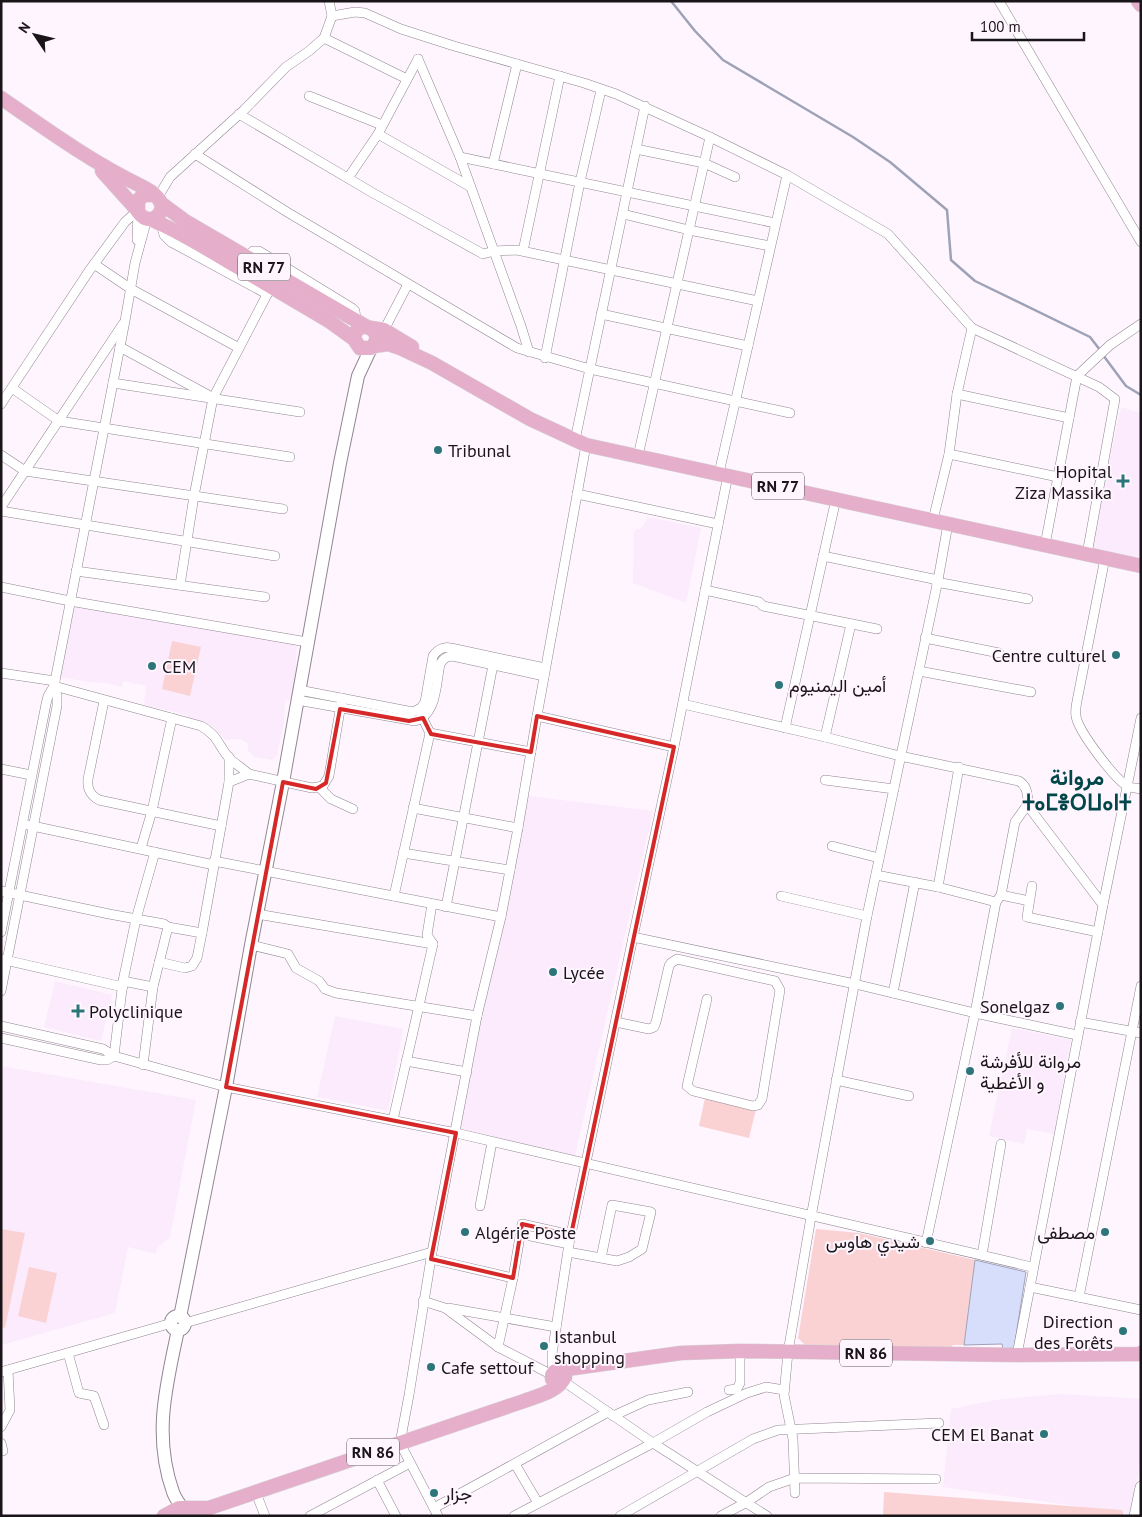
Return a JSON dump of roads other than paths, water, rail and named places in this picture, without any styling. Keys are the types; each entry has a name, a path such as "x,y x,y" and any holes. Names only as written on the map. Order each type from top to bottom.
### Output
{"main road":[{"path":"1138,1 1141,5"},
{"name":"RN 77","path":"1,98 91,160 158,199 178,217 344,314 404,341 432,363"},
{"name":"RN 77","path":"91,160 111,179 126,200 145,216 185,236 269,291 329,321 355,341"},
{"path":"148,194 158,199 161,212 155,218 145,216 137,204 140,197 148,194"},
{"path":"178,1514 163,1446 162,1419 164,1399 226,1087 340,462 358,376 376,336 370,326 358,329 354,336 358,376"},
{"path":"355,341 360,348 372,347"},
{"name":"RN 77","path":"372,347 383,344 396,346 432,363 530,419 580,442 1141,566"},
{"name":"RN 86","path":"178,1514 209,1508 256,1493 518,1403 536,1396 558,1377 592,1366 640,1357 681,1353 740,1351 1017,1355 1140,1354"}],"street":[{"path":"158,199 170,177 240,114 286,67 310,51 324,38 332,16 329,1"},
{"path":"999,1 1141,242"},
{"path":"332,16 365,12 401,29 560,76 645,106 787,175 888,234 972,328 1099,387 1115,400 1086,554"},
{"path":"324,38 407,79"},
{"path":"348,178 378,134 418,59 460,157 529,352"},
{"path":"494,164 517,64"},
{"path":"522,251 560,76"},
{"path":"545,358 580,182 601,90"},
{"path":"309,96 382,125"},
{"path":"645,106 590,369 580,442 577,494 536,716 518,828 501,917 477,1016 423,1301 400,1443 436,1512 515,1464 611,1414 648,1400 688,1392"},
{"path":"240,114 348,178 483,254 494,251 522,251 758,301"},
{"path":"378,134 469,186"},
{"path":"638,456 710,137"},
{"path":"636,149 704,163 735,177"},
{"path":"195,154 287,212 517,348 545,358 590,369 790,413"},
{"path":"460,157 775,223"},
{"path":"558,1377 551,1358 570,1244 683,704 718,524 735,401 787,175"},
{"path":"622,214 770,246"},
{"path":"1,404 94,264 125,222 145,216 54,686 46,700 5,892 2,929"},
{"path":"94,264 131,289 239,348"},
{"path":"370,326 408,284"},
{"path":"180,585 194,496 214,398 269,291"},
{"path":"601,314 748,346"},
{"path":"1,507 125,321"},
{"path":"1045,545 1077,376 1110,345 1141,324"},
{"path":"933,520 949,454 957,394 972,328"},
{"path":"120,347 214,398"},
{"path":"113,383 300,412"},
{"path":"12,388 59,421 290,458"},
{"path":"957,394 1069,418"},
{"path":"949,454 1058,477"},
{"path":"1,456 25,471 283,509"},
{"path":"577,494 718,524"},
{"path":"785,728 836,499"},
{"path":"1,511 275,556"},
{"path":"795,1493 792,1429 784,1395 788,1352 811,1216 867,916 948,524"},
{"path":"823,556 1028,599"},
{"path":"1105,558 1077,701 1076,715 1087,740 1116,776 1128,786 1141,789"},
{"path":"76,571 265,597"},
{"path":"1,587 70,601 307,642"},
{"path":"705,590 759,602 763,606 877,629"},
{"path":"825,737 851,624"},
{"path":"925,638 999,653"},
{"path":"298,695 342,698 408,712 418,710 425,702 434,656 443,647 544,672"},
{"path":"298,695 340,709 416,721 423,718 430,709 440,664 445,658 453,656 493,665 544,672"},
{"path":"446,907 493,665"},
{"path":"919,671 1031,692"},
{"path":"1,673 200,726 211,732 229,757 249,774 312,788 320,788 328,780 342,698"},
{"path":"1,991 4,960 20,895 57,706 57,695 54,686"},
{"path":"104,701 88,779 91,794 98,800 221,826"},
{"path":"683,704 900,756 1019,781 1024,784 1029,792 1028,804 1016,822 998,899 926,1243"},
{"path":"394,896 430,733 418,710"},
{"path":"536,716 674,747"},
{"path":"141,848 152,811 172,718"},
{"path":"1017,1355 1032,1268 1141,718"},
{"path":"430,733 531,752"},
{"path":"159,962 185,968 192,966 197,958 229,782 229,757"},
{"path":"938,887 959,767"},
{"path":"1,769 31,775"},
{"path":"229,782 249,774"},
{"path":"825,780 894,789"},
{"path":"320,788 331,799 354,809"},
{"path":"1028,804 1103,905"},
{"path":"413,808 518,828"},
{"path":"21,824 155,852 501,917"},
{"path":"832,846 880,858"},
{"path":"114,1056 123,984 136,919 155,852"},
{"path":"404,852 510,870"},
{"path":"876,875 998,899 1029,901"},
{"path":"893,993 915,882"},
{"path":"1032,886 1027,917 1098,932"},
{"path":"5,892 202,933"},
{"path":"781,896 867,916"},
{"path":"393,1120 433,944 427,935 432,904"},
{"path":"257,914 433,944"},
{"path":"142,1065 153,987 168,927"},
{"path":"633,937 855,984 975,1013 1078,1035"},
{"path":"251,945 288,954 296,968 319,982 325,989 336,993 477,1016"},
{"path":"616,1022 649,1029 654,1026 670,963 677,959 775,981 780,990 761,1101 758,1105 753,1106 693,1091 687,1086 707,998"},
{"path":"4,960 123,984 153,987"},
{"path":"1079,1297 1136,1032 1141,986"},
{"path":"1080,1022 1136,1032"},
{"path":"1,1026 103,1049 114,1056 142,1065 226,1087 456,1133 1032,1268"},
{"path":"1,1038 101,1060 107,1060 114,1056"},
{"path":"406,1061 467,1072"},
{"path":"836,1080 909,1096"},
{"path":"480,1206 492,1142"},
{"path":"982,1255 1001,1144"},
{"path":"498,1347 521,1234 570,1244 601,1258 617,1261 629,1257 642,1249 651,1212 612,1205 601,1258"},
{"path":"1,1426 10,1410 5,1371 432,1255 513,1278"},
{"path":"1030,1287 1141,1310"},
{"path":"423,1301 445,1308 556,1327"},
{"path":"445,1308 498,1347 558,1377 653,1443 768,1516"},
{"path":"730,1390 737,1390 740,1383 740,1351"},
{"path":"68,1353 79,1393 94,1396 104,1425"},
{"path":"514,1516 653,1443 707,1412 766,1387 784,1390"},
{"path":"620,1516 753,1439 778,1430 939,1423"},
{"path":"310,1516 410,1462"},
{"path":"515,1464 538,1503"},
{"path":"721,1516 769,1487 795,1478 936,1479"},
{"path":"377,1480 396,1516"},
{"path":"1135,1516 1141,1487"},
{"path":"256,1493 265,1516"}],"water":[{"path":"975,1260 1026,1272 1014,1348 1003,1349 1002,1344 964,1345"}],"waterway":[{"path":"671,1 695,31 723,60 853,137 890,162 947,210 951,260 975,281 1090,337 1100,350"},
{"path":"1103,355 1126,386 1141,395"}],"place":[{"name":"Tribunal","path":"438,450"},
{"name":"Hopital Ziza Massika","path":"1123,481"},
{"name":"Centre culturel","path":"1116,655"},
{"name":"CEM","path":"152,666"},
{"name":"أمين اليمنيوم","path":"779,685"},
{"name":"Lycée","path":"553,972"},
{"name":"Sonelgaz","path":"1060,1006"},
{"name":"Polyclinique","path":"78,1011"},
{"name":"مروانة للأفرشة و الأغطية","path":"970,1071"},
{"name":"Algérie Poste","path":"465,1232"},
{"name":"مصطفى","path":"1105,1232"},
{"name":"شيدي هاوس","path":"930,1241"},
{"name":"Direction des Forêts","path":"1123,1331"},
{"name":"Istanbul shopping","path":"544,1346"},
{"name":"Cafe settouf","path":"431,1367"},
{"name":"CEM El Banat","path":"1044,1434"},
{"name":"جزار","path":"434,1493"}],"district":[{"name":"مروانة ⵜⴰⵎⴻⵔⵡⴰⵏⵜ","path":"1077,790"}]}
